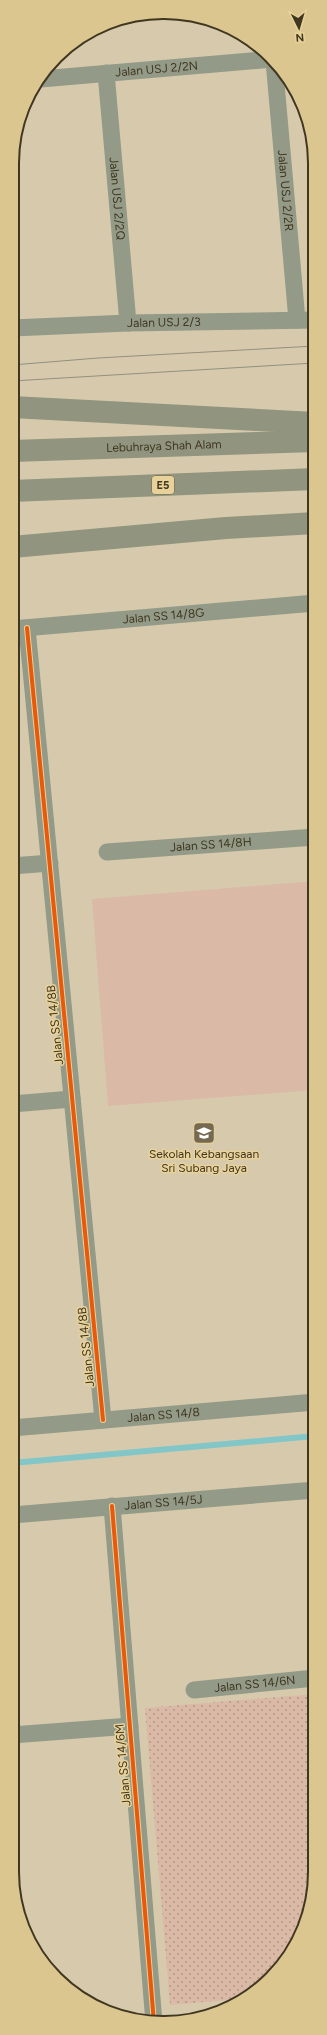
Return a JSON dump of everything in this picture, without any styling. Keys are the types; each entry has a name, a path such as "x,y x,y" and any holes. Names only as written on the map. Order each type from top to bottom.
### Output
{"highway":[{"path":"19,407 308,423"},
{"name":"Lebuhraya Shah Alam","path":"19,451 308,441"},
{"name":"E5","path":"19,491 308,479"},
{"path":"19,546 226,528 308,523"}],"street":[{"name":"Jalan USJ 2/2N","path":"47,78 266,61"},
{"name":"Jalan USJ 2/2R","path":"274,71 296,320"},
{"name":"Jalan USJ 2/2Q","path":"106,73 128,323"},
{"name":"Jalan USJ 2/3","path":"19,328 128,323 308,320"},
{"name":"Jalan SS 14/8G","path":"20,628 308,604"},
{"name":"Jalan SS 14/8B","path":"20,628 50,863 103,1420"},
{"name":"Jalan SS 14/8H","path":"106,852 308,838"},
{"path":"19,865 50,863"},
{"path":"19,1103 72,1099"},
{"name":"Jalan SS 14/8","path":"19,1427 308,1403"},
{"name":"Jalan SS 14/5J","path":"19,1514 308,1491"},
{"name":"Jalan SS 14/6M","path":"112,1506 153,2016"},
{"name":"Jalan SS 14/6N","path":"194,1690 308,1679"},
{"path":"19,1734 130,1726"}],"shaded area":[{"path":"308,882 308,1091 108,1106 92,899"},
{"path":"308,1695 308,1881 303,1909 289,1944 272,1967 266,1974 244,1992 229,2000 170,2005 145,1708"}],"waterway":[{"path":"19,1462 308,1437"}],"tram line":[{"path":"19,364 98,358 308,346"},
{"path":"19,381 308,363"}],"cycle path":[{"path":"27,628 103,1420"},
{"path":"112,1506 153,2016"}],"place":[{"name":"Sekolah Kebangsaan Sri Subang Jaya","path":"204,1133"}]}
